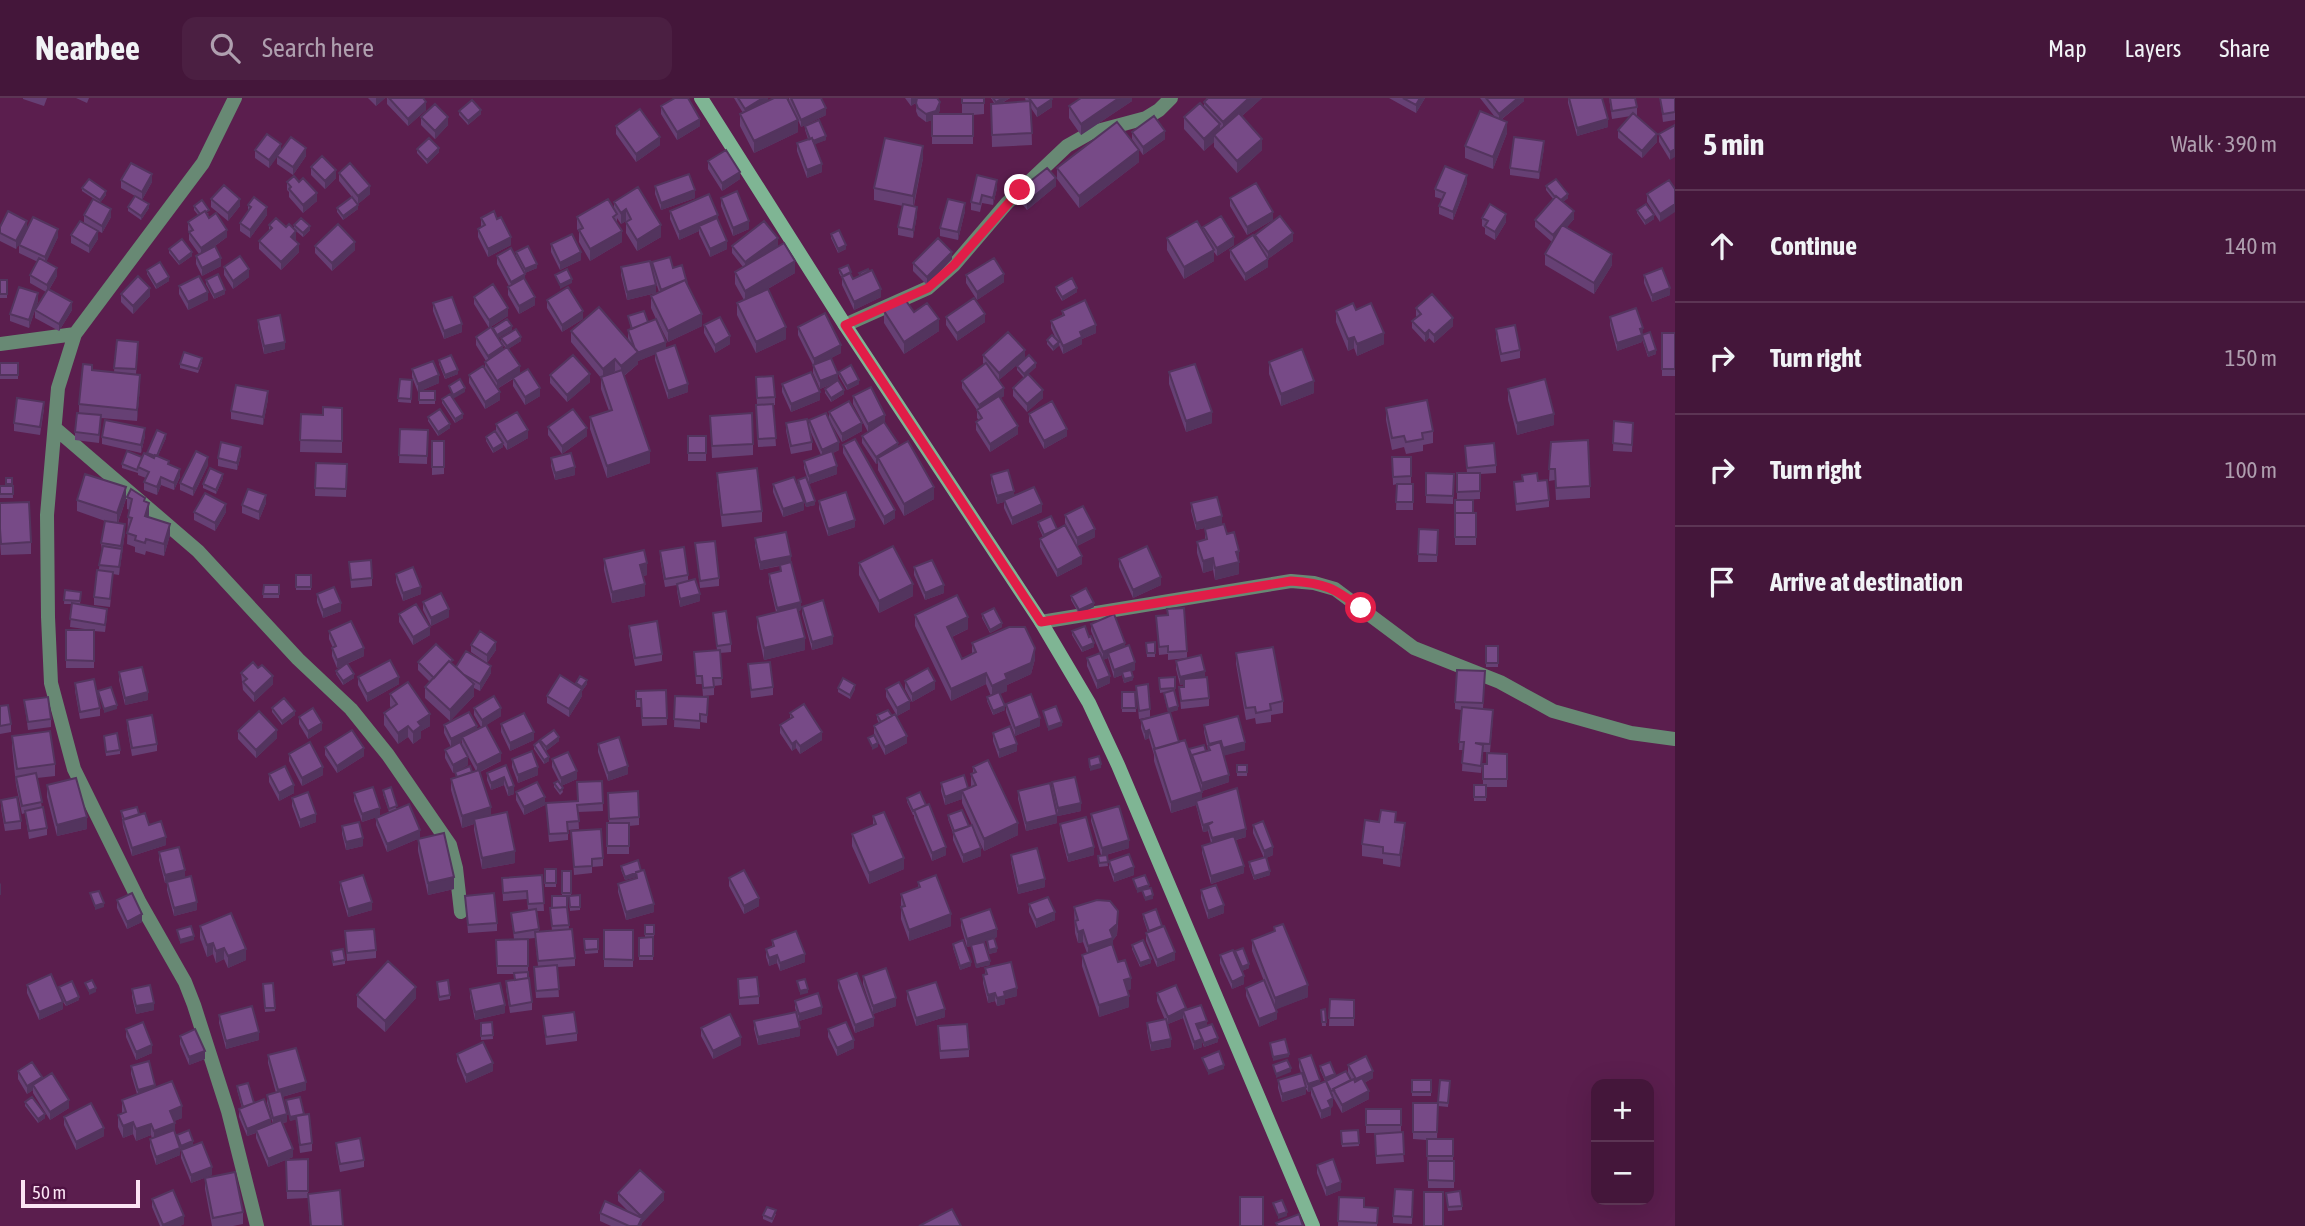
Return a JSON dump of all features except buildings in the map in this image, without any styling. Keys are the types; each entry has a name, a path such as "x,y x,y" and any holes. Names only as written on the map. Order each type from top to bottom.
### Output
{"main road":[{"path":"701,98 845,325 1041,622 1089,702 1313,1226"}],"street":[{"path":"235,98 203,163 75,334 58,388 47,515 48,617 51,682 66,747 74,769 140,903 185,982 228,1111 257,1226"},
{"path":"845,325 928,288 954,265 1007,203 1067,146 1090,133 1146,118 1171,98"},
{"path":"0,344 75,334"},
{"path":"55,429 198,551 298,659 351,709 388,755 450,845 456,868 461,912"},
{"path":"1041,622 1291,581 1314,583 1335,589 1414,648 1500,682 1553,711 1631,733 1675,739"}],"route":[{"path":"1020,190 954,265 928,288 845,325 1041,622 1291,581 1314,583 1335,589 1361,608"}]}
